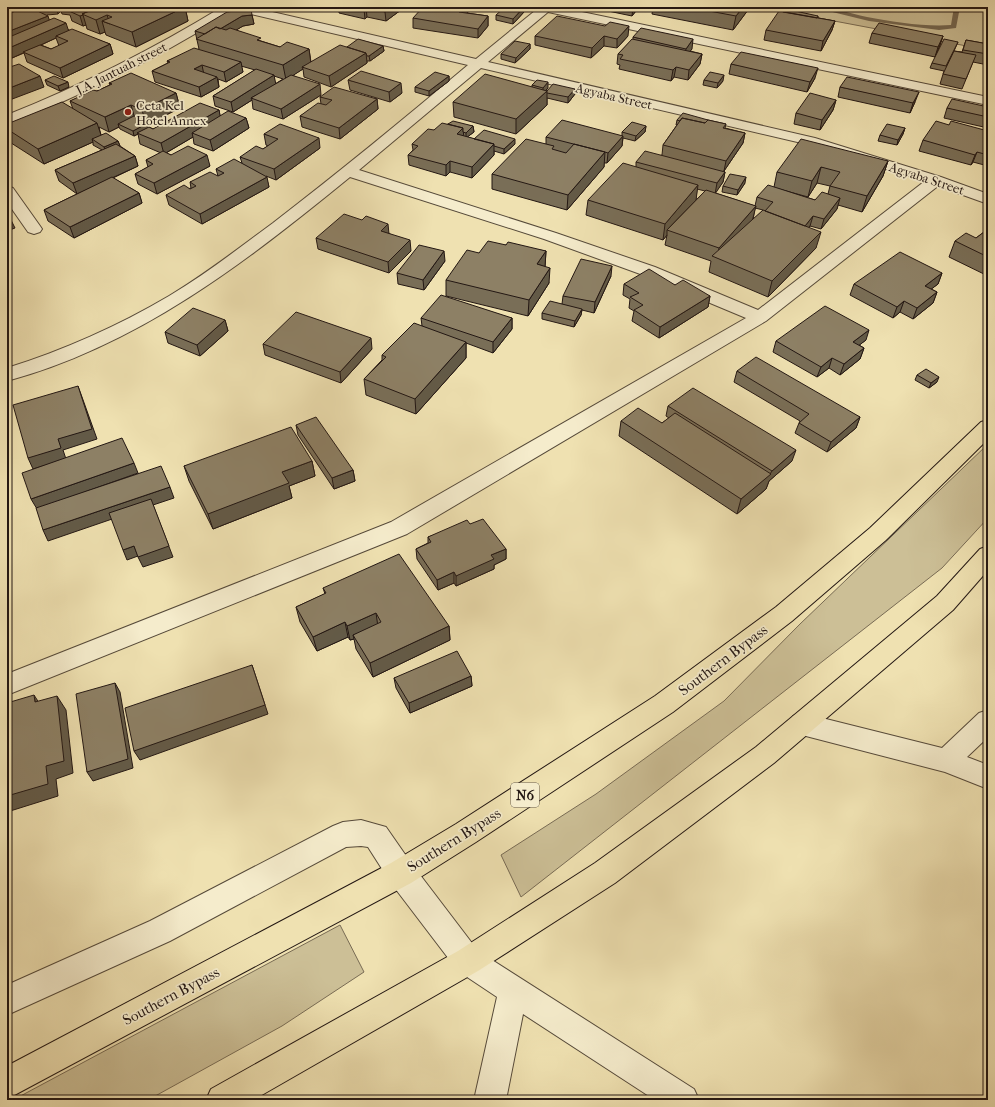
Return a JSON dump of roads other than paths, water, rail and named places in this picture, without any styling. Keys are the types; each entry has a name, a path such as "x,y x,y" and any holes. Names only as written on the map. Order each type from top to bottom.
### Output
{"highway":[{"name":"Southern Bypass","path":"7,1083 401,873 466,833 664,704 784,614 878,534 988,426"},
{"path":"222,1100 468,961 605,873 765,755 945,603 986,564"}],"street":[{"name":"J.A. Jantuah street","path":"7,120 67,96 122,69 168,45 231,7"},
{"name":"Agyaba Street","path":"235,7 810,141 936,180 988,199"},
{"path":"7,375 32,367 109,336 152,313 227,266 349,172 543,8 988,102"},
{"path":"349,172 586,248 649,271 760,317"},
{"path":"7,685 399,528 760,317 936,180"},
{"path":"7,191 34,229"},
{"path":"946,761 988,721"},
{"path":"802,724 946,761 988,777"},
{"path":"7,1000 160,931 343,834 361,833 376,836 401,873 468,961 683,1100"},
{"path":"490,1100 513,990"}],"waterway":[{"path":"815,7 869,19 939,28 954,27 957,7"}],"place":[{"name":"Ceta Kel Hotel Annex","path":"128,112"}]}
